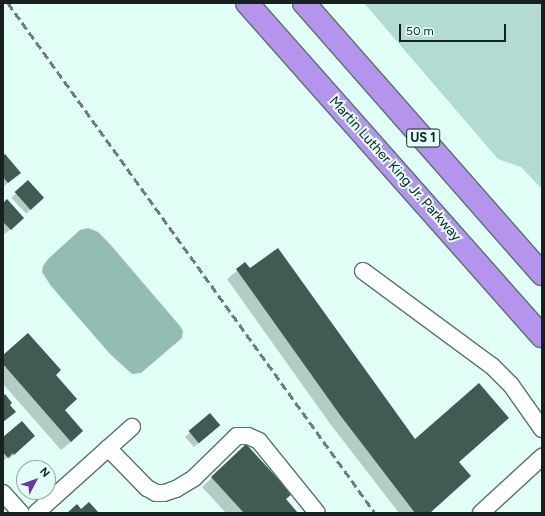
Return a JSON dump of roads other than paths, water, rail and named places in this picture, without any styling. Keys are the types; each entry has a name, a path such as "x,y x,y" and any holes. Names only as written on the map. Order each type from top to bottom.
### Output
{"highway":[{"name":"Martin Luther King Jr. Parkway","path":"247,3 542,336"},
{"name":"US 1","path":"304,3 542,274"}],"street":[{"path":"364,271 492,366 511,384 542,429"},
{"path":"36,513 132,427"},
{"path":"108,448 147,488 156,493 164,493 176,489 194,478 237,436 248,436 259,441 317,513"},
{"path":"481,513 542,457"},
{"path":"3,493 20,513"}],"railway":[{"path":"8,3 375,513"}]}
